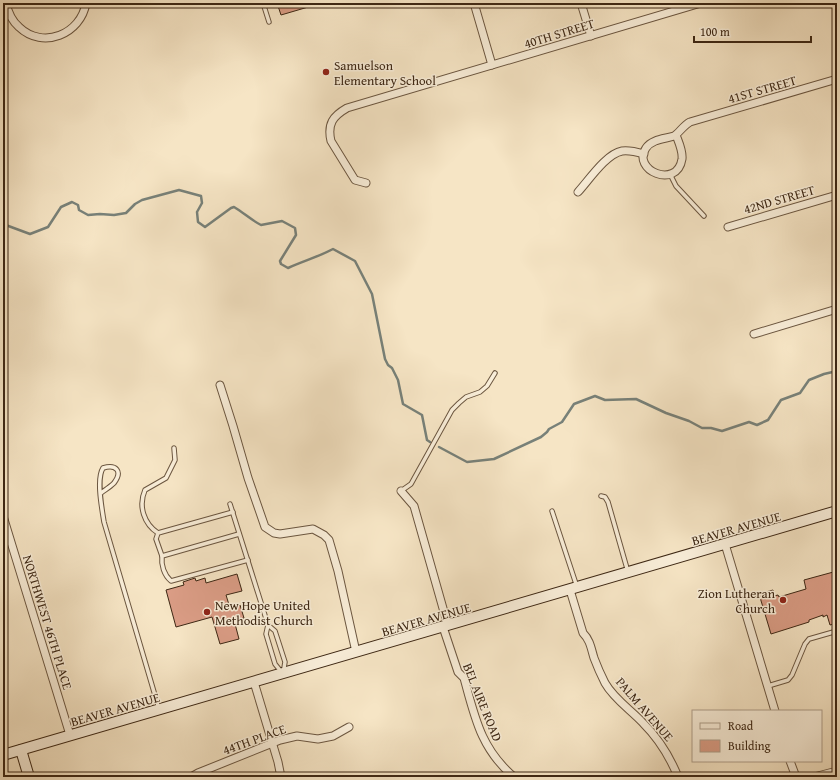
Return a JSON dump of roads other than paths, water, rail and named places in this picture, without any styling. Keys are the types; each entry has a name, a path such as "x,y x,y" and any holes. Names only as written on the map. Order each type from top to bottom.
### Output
{"main road":[{"name":"BEAVER AVENUE","path":"3,755 837,512"},
{"path":"21,750 29,777"}],"street":[{"path":"6,5 12,19 20,28 30,35 43,38 55,37 74,27 85,10 86,3"},
{"path":"474,3 492,65"},
{"path":"581,3 591,36"},
{"name":"40TH STREET","path":"366,183 355,180 331,141 331,125 338,114 347,108 591,36 690,4 701,3"},
{"name":"41ST STREET","path":"676,135 684,126 694,121 837,79"},
{"path":"676,135 682,154 682,160 676,171 670,174 658,175 652,172 645,162 645,149 654,142 676,135"},
{"path":"578,192 610,156 623,151 632,151 644,154"},
{"name":"42ND STREET","path":"728,227 837,195"},
{"path":"754,334 837,309"},
{"path":"220,385 248,478 265,527 274,534 313,529 324,534 329,540 338,571 356,652"},
{"name":"BEL AIRE ROAD","path":"401,491 414,506 458,672 464,678 478,729 487,747 504,769 514,777"},
{"name":"NORTHWEST 46TH PLACE","path":"3,516 70,735"},
{"path":"725,544 775,710"},
{"name":"PALM AVENUE","path":"574,589 583,633 588,638 594,658 606,684 621,702 660,741 670,758 678,777"},
{"path":"254,682 281,777"},
{"name":"44TH PLACE","path":"192,777 198,773 272,743 297,736 318,739 334,736 349,727"},
{"path":"790,762 796,777"},
{"path":"814,777 837,770"}],"lane":[{"path":"263,3 269,22"},
{"path":"670,174 676,186 704,216"},
{"path":"401,491 412,484 452,410 466,397 480,392 495,373"},
{"path":"174,448 175,460 166,478 144,490 142,497 142,508 147,524 158,533 233,512"},
{"path":"101,493 113,484 117,478 117,469 114,467 108,467 102,470 100,476 101,493 104,522 159,710"},
{"path":"600,496 605,497 608,502 629,573"},
{"path":"230,504 268,625 274,631 285,662 283,674"},
{"path":"552,511 574,589"},
{"path":"158,533 156,539 162,556 165,574 171,581 248,560"},
{"path":"162,556 240,534"},
{"path":"268,625 266,634 275,664 283,674"},
{"path":"768,686 788,680 792,675 804,644 809,638 837,631"}],"waterway":[{"path":"3,224 30,234 48,227 61,207 72,202 78,205 79,210 88,215 114,215 126,213 135,204 142,200 179,190 201,196 202,203 197,212 198,222 205,227 234,207 261,225 282,221 295,228 296,235 280,261 281,264 288,268 333,249 355,261 372,294 385,359 388,365 392,368 398,380 403,404 422,415 427,440 430,442"},
{"path":"439,447 467,462 494,459 541,437 549,429 562,422 574,404 595,396 605,400 636,399 702,428 711,428 722,431 749,422 757,425 768,420 781,400 800,393 809,380 837,371"}],"place":[{"name":"Samuelson Elementary School","path":"326,72"},
{"name":"Zion Lutheran Church","path":"783,600"},
{"name":"New Hope United Methodist Church","path":"207,612"}]}
